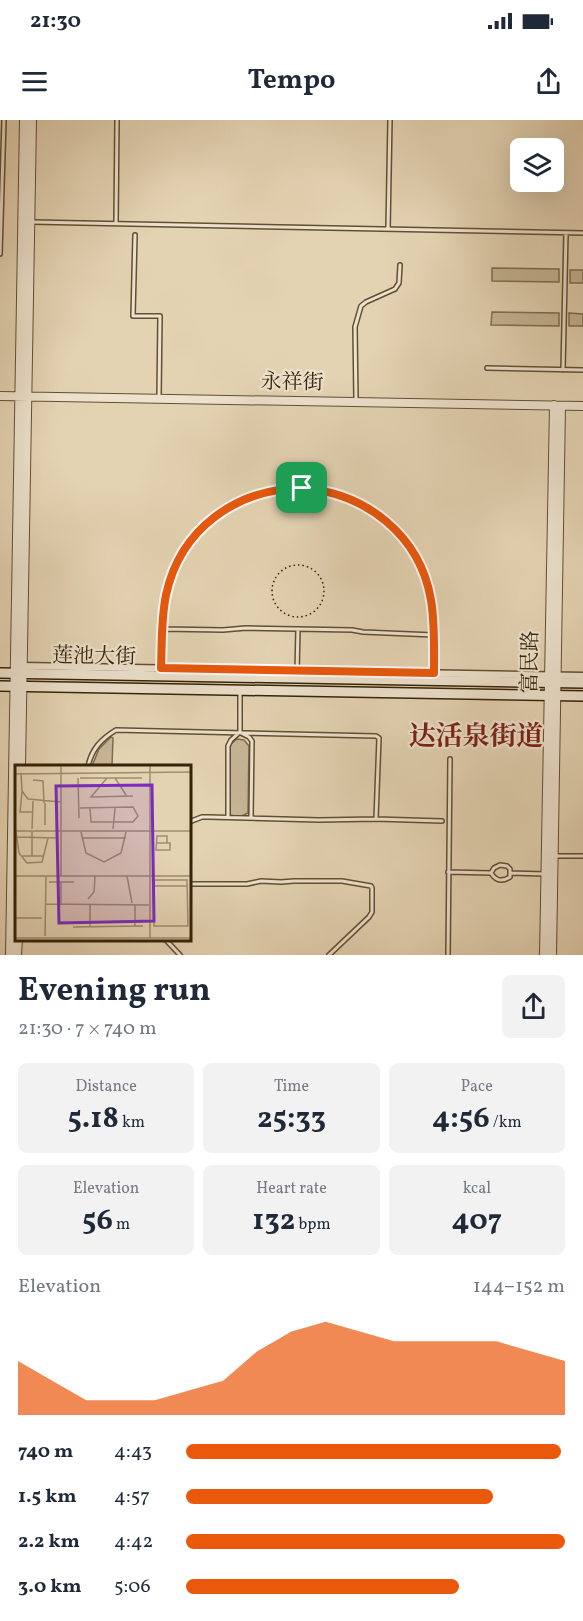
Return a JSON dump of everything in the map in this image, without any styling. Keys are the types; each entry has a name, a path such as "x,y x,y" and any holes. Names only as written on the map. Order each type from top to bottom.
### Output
{"main road":[{"name":"莲池大街","path":"0,673 20,671 553,679 583,683"},
{"name":"莲池大街","path":"0,686 583,696"}],"street":[{"path":"16,765 20,671 24,120"},
{"path":"23,396 32,120"},
{"name":"永祥街","path":"0,396 583,406"},
{"name":"富民路","path":"552,955 553,679 558,406"},
{"path":"20,671 161,668 434,673 553,679 583,676"},
{"path":"18,686 21,765"},
{"name":"富民路","path":"544,955 553,695"},
{"path":"10,955 15,787"},
{"path":"17,955 18,940"}],"lane":[{"path":"0,254 4,120"},
{"path":"116,224 117,120"},
{"path":"388,229 390,120"},
{"path":"30,222 583,233"},
{"path":"563,370 566,233"},
{"path":"135,235 133,316 160,316 159,399"},
{"path":"356,402 356,327 361,306 395,289 399,282 400,265"},
{"path":"487,368 583,370"},
{"path":"161,668 165,601 173,571 185,549 201,529 220,513 247,498 277,490 302,488 326,491 350,499 381,517 399,534 414,554 424,575 431,599 434,673"},
{"path":"162,629 352,630 434,635"},
{"path":"297,671 298,629"},
{"path":"228,818 228,746 240,732 240,690"},
{"path":"88,765 97,745 116,730 375,736 379,738 376,819"},
{"path":"240,732 252,741 251,818"},
{"path":"448,955 450,759"},
{"path":"190,822 202,818 442,821"},
{"path":"553,856 583,856"},
{"path":"501,865 510,869 510,877 503,880 495,878 491,873 494,868 501,865"},
{"path":"448,872 491,873"},
{"path":"510,873 546,874"},
{"path":"190,884 248,884 294,880 352,882 371,886 372,912 369,917 329,955"},
{"path":"166,940 180,955"}],"path":[{"path":"302,566 312,570 320,578 323,598 318,608 309,614 299,617 289,616 274,602 272,585 277,575 286,568 302,566"}],"shaded area":[{"path":"492,268 559,269 559,282 492,281"},
{"path":"570,270 583,270 583,283 570,283"},
{"path":"492,312 559,313 559,326 491,325"},
{"path":"569,313 583,314 583,326 569,326"},
{"path":"111,737 113,738 112,765 92,765 99,749"},
{"path":"237,739 244,740 249,746 248,813 242,816 230,813 229,751 231,744"}],"district":[{"name":"达活泉街道","path":"476,738"}],"route":[{"path":"302,488 326,491 361,504 381,517 407,543 424,575 431,599 434,673 161,668 166,595 173,571 192,539 230,506 265,492 302,488"}]}
